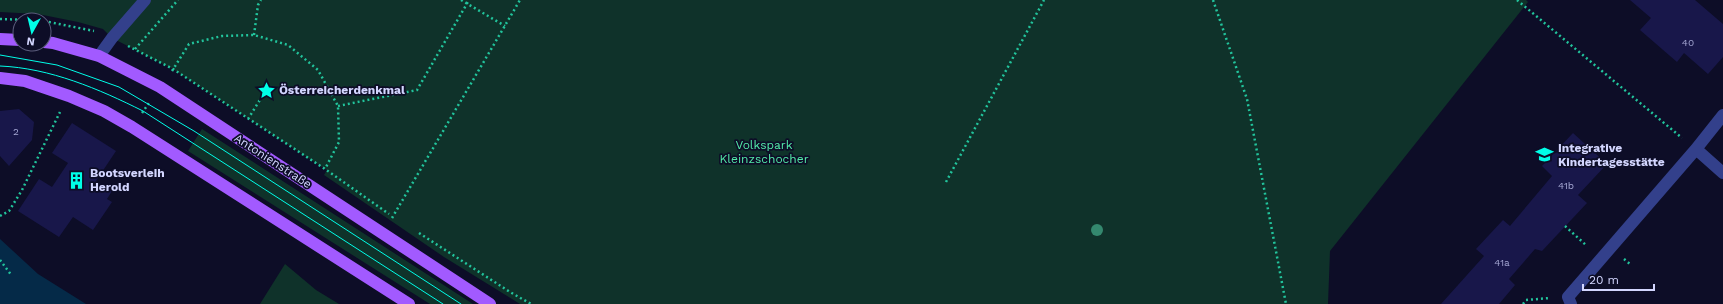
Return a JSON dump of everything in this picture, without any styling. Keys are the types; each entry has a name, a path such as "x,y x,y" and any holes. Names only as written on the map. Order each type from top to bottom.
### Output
{"main road":[{"path":"0,39 12,40"},
{"name":"Antonienstraße","path":"52,42 100,56 160,87 490,304"},
{"path":"0,78 25,81 69,96 104,111 132,127 409,304"}],"lane":[{"path":"100,56 112,38 145,0"},
{"path":"1569,301 1601,258 1696,149 1723,115"},
{"path":"1696,149 1723,173"}],"path":[{"path":"135,49 178,0"},
{"path":"254,35 258,5 261,0"},
{"path":"461,0 505,26"},
{"path":"338,106 418,90 469,0"},
{"path":"382,234 520,0"},
{"path":"946,182 1044,0"},
{"path":"1213,0 1246,99 1286,304"},
{"path":"1517,0 1696,149"},
{"path":"0,18 12,19"},
{"path":"173,69 189,44 222,36 254,35 288,45 318,70 338,106 339,142 325,169"},
{"path":"248,119 266,90"},
{"path":"0,216 8,211 22,190 69,96"},
{"path":"1565,226 1601,258"},
{"path":"0,260 12,276"},
{"path":"1523,304 1526,300 1569,301"}],"green space":[{"name":"Volkspark Kleinzschocher","path":"0,0 1526,0 1528,2 1330,251 1328,304 520,304 444,257 324,175 327,170 173,69 112,38 103,29 52,17 52,12 0,12"},
{"path":"202,129 473,304 430,304 188,151"},
{"path":"285,264 316,290 339,304 260,304"}],"water":[{"path":"0,239 38,274 86,304 0,304"}],"building":[{"path":"1630,0 1695,0 1723,24 1723,57 1708,74 1684,53 1677,62 1640,30 1651,18"},
{"path":"19,109 34,122 32,140 9,166 0,156 0,111"},
{"name":"Bootsverleih Herold","path":"72,123 116,151 96,181 112,191 107,199 112,202 93,230 73,217 59,237 18,211 39,179 52,187 68,163 52,153"},
{"path":"1573,133 1607,164 1578,195 1587,203 1542,251 1535,249 1509,279 1515,285 1499,304 1441,304 1484,256 1476,249 1503,220 1510,226 1552,176 1542,166"}],"tram line":[{"path":"0,55 57,65 119,87 194,131 461,304"},
{"path":"0,66 56,75 109,95 143,111 443,304"}],"place":[{"name":"Österreicherdenkmal","path":"266,90"},
{"name":"Integrative Kindertagesstätte","path":"1545,155"},
{"name":"Bootsverleih Herold","path":"77,180"}]}
